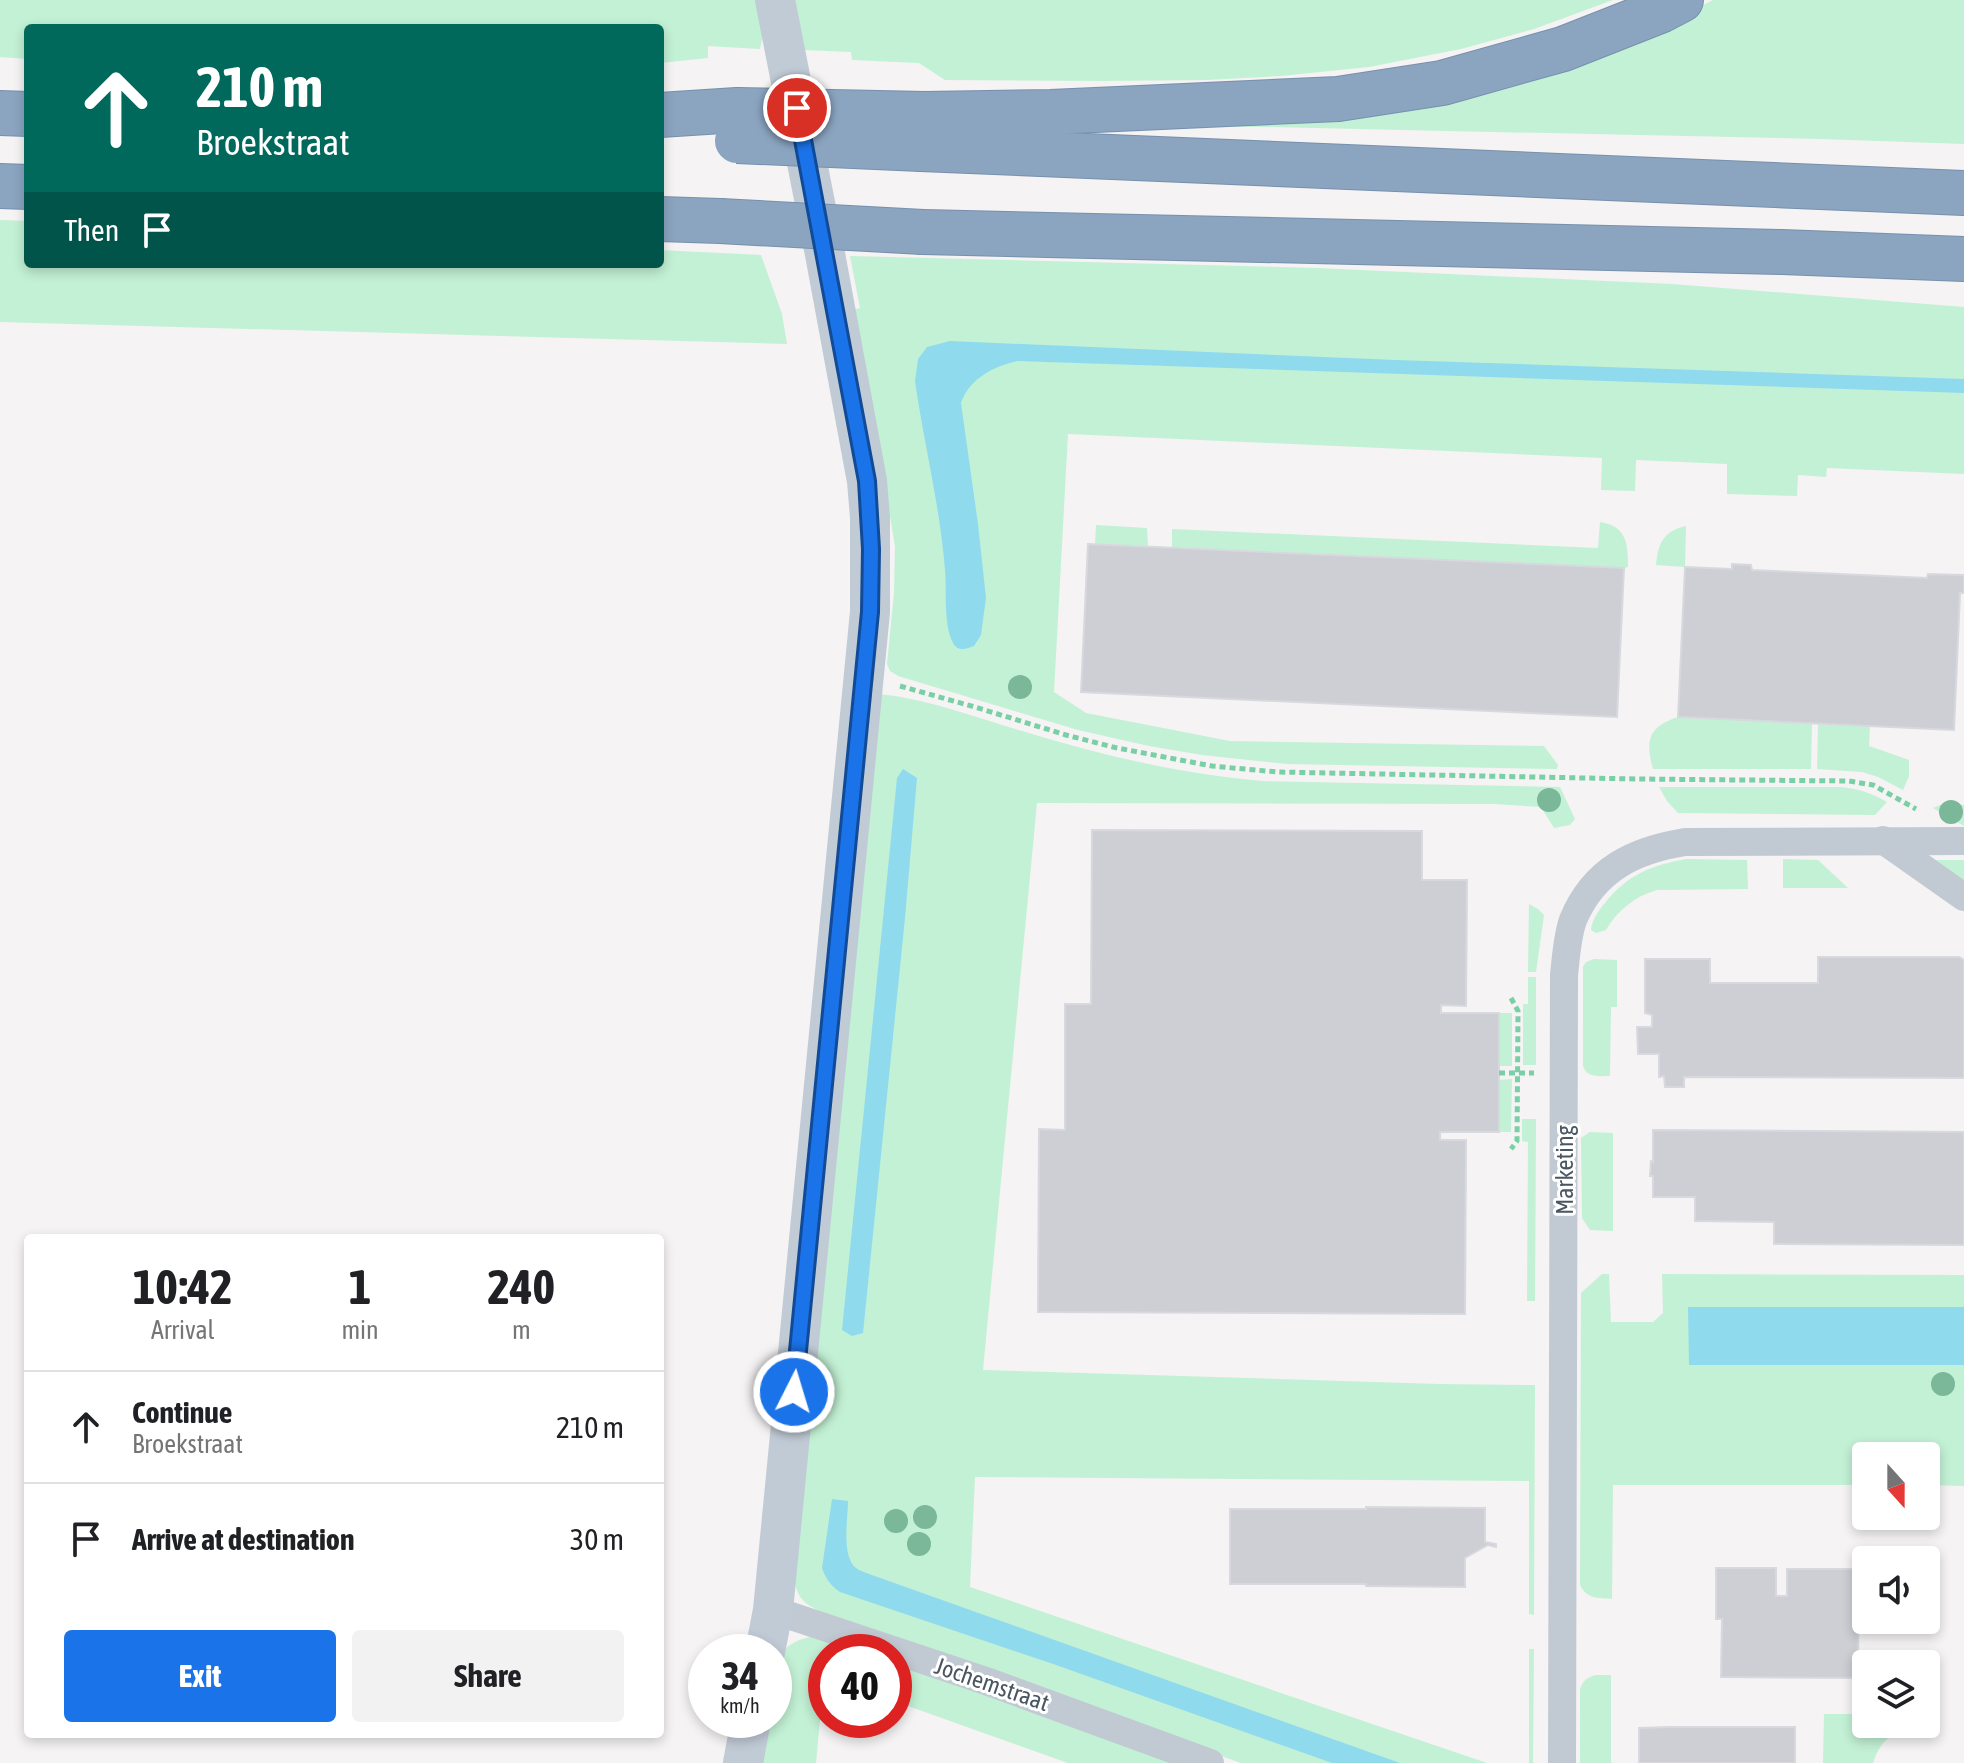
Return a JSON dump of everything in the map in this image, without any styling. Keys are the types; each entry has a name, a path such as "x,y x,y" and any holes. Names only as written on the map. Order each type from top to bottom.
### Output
{"highway":[{"path":"923,132 1051,112 1322,100 1442,83 1563,49 1681,0"},
{"path":"0,113 24,114"},
{"path":"664,116 737,126 923,132 1964,193"},
{"path":"664,137 737,126"},
{"path":"0,186 24,187"},
{"path":"664,219 923,232 1964,259"}],"street":[{"path":"768,1634 870,612 867,481 775,0"},
{"path":"1883,840 1964,897"},
{"name":"Marketing","path":"1562,1763 1564,975 1573,920 1589,892 1608,872 1633,855 1657,846 1685,842 1964,841"},
{"name":"Jochemstraat","path":"773,1610 986,1681 1210,1763"},
{"path":"743,1763 748,1738"}],"path":[{"path":"863,677 1079,739 1212,766 1277,772 1849,781 1873,785 1926,815"},
{"path":"1511,998 1518,1011 1517,1141 1511,1149"}],"green space":[{"path":"0,0 760,0 765,25 760,49 708,46 708,58 664,63 664,24 24,24 24,59 0,57"},
{"path":"793,0 1613,0 1534,29 1461,49 1369,67 1207,80 1102,81 945,80 919,63 852,60 851,52 803,50"},
{"path":"1713,0 1964,0 1964,144 1172,125 1648,33"},
{"path":"0,220 24,221 24,268 664,268 664,250 761,255 782,314 787,344 0,322"},
{"path":"850,256 1317,268 1672,284 1964,307 1964,474 1827,468 1826,477 1798,475 1797,496 1727,494 1727,464 1636,460 1635,491 1601,490 1602,458 1068,434 1054,692 1086,713 1230,741 1544,746 1558,765 1557,769 1287,764 1149,746 1078,730 890,671 887,664 895,547 870,391 853,310 860,308"},
{"path":"1600,522 1621,532 1628,567 1172,547 1172,529 1598,548"},
{"path":"1096,525 1147,528 1148,546 1095,544"},
{"path":"1686,526 1685,567 1656,565 1663,540 1672,531"},
{"path":"879,694 933,704 1111,756 1232,778 1560,787 1575,819 1570,825 1554,828 1541,807 1494,804 1037,803 983,1370 1535,1385 1534,1615 1529,1614 1529,1481 975,1477 970,1587 1487,1763 1241,1763 912,1645 912,1634 880,1634 844,1621 806,1603 799,1595 792,1574"},
{"path":"1678,717 1812,723 1811,769 1653,769 1649,750 1651,736 1660,725"},
{"path":"1818,724 1870,726 1869,746 1909,760 1909,776 1903,790 1862,772 1817,769"},
{"path":"1659,787 1838,787 1851,788 1887,802 1875,815 1678,813"},
{"path":"1940,805 1964,805 1964,826 1933,808"},
{"path":"1686,859 1747,860 1748,889 1657,890 1627,905 1606,930 1596,933 1591,930 1600,909 1631,878 1662,864"},
{"path":"1783,859 1818,860 1848,888 1783,888"},
{"path":"1927,860 1964,860 1964,883"},
{"path":"1529,904 1544,915 1536,972 1528,972"},
{"path":"1594,959 1617,960 1617,1007 1611,1007 1610,1076 1590,1074 1583,1066 1583,967"},
{"path":"1528,977 1536,977 1536,1065 1523,1065 1523,1004 1528,1004"},
{"path":"1499,1013 1512,1013 1512,1066 1499,1066"},
{"path":"1512,1079 1511,1132 1499,1132 1499,1080"},
{"path":"1522,1119 1536,1119 1535,1301 1527,1301 1528,1142 1522,1141"},
{"path":"1590,1132 1613,1133 1613,1231 1590,1230 1582,1218 1581,1138"},
{"path":"1602,1274 1609,1274 1611,1322 1653,1322 1663,1313 1662,1274 1964,1275 1964,1486 1940,1485 1940,1442 1852,1442 1852,1485 1613,1485 1612,1599 1590,1595 1580,1585 1581,1293"},
{"path":"808,1638 808,1738 818,1738 816,1763 760,1763 764,1738 792,1738 792,1644"},
{"path":"1529,1649 1534,1649 1533,1763 1529,1763"},
{"path":"912,1664 1189,1763 1068,1763 912,1707"},
{"path":"1596,1675 1611,1675 1611,1763 1580,1763 1580,1689 1586,1680"},
{"path":"1824,1714 1852,1714 1852,1738 1888,1738 1873,1763 1823,1763"}],"water":[{"path":"950,341 1964,379 1964,393 1017,361 976,380 961,403 986,598 981,635 974,646 962,649 953,643 948,626 939,522 915,381 918,359 927,347"},
{"path":"903,769 917,778 905,918 863,1333 852,1336 842,1330 897,778"},
{"path":"1688,1307 1964,1307 1964,1365 1689,1365"},
{"path":"832,1499 848,1501 848,1555 859,1570 1400,1763 1332,1763 840,1592 829,1582 822,1568"}],"building":[{"path":"1088,544 1624,568 1617,717 1081,692"},
{"path":"1732,564 1751,565 1752,570 1927,578 1928,574 1964,575 1964,593 1960,593 1954,730 1678,717 1685,567 1732,569"},
{"path":"1092,830 1422,831 1422,880 1467,880 1466,1006 1441,1005 1441,1013 1499,1013 1499,1132 1440,1132 1440,1140 1466,1140 1465,1314 1038,1312 1039,1129 1065,1130 1065,1004 1091,1004"},
{"path":"1818,957 1959,957 1964,960 1964,1078 1684,1077 1684,1087 1665,1087 1664,1076 1659,1077 1659,1054 1638,1054 1637,1027 1652,1027 1652,1015 1645,1013 1645,959 1710,959 1710,983 1818,983"},
{"path":"1653,1130 1964,1132 1964,1245 1774,1244 1774,1222 1695,1221 1695,1197 1653,1197 1653,1176 1650,1176"},
{"path":"1485,1508 1485,1542 1496,1544 1496,1547 1488,1545 1465,1558 1465,1587 1230,1584 1230,1509"},
{"path":"1716,1568 1776,1568 1776,1596 1787,1596 1787,1569 1852,1569 1852,1634 1858,1634 1858,1650 1852,1650 1852,1678 1721,1677 1722,1619 1716,1619"},
{"path":"1795,1727 1795,1763 1639,1763 1639,1728"}],"route":[{"path":"794,1392 870,612 871,549 867,481 797,108"}]}
